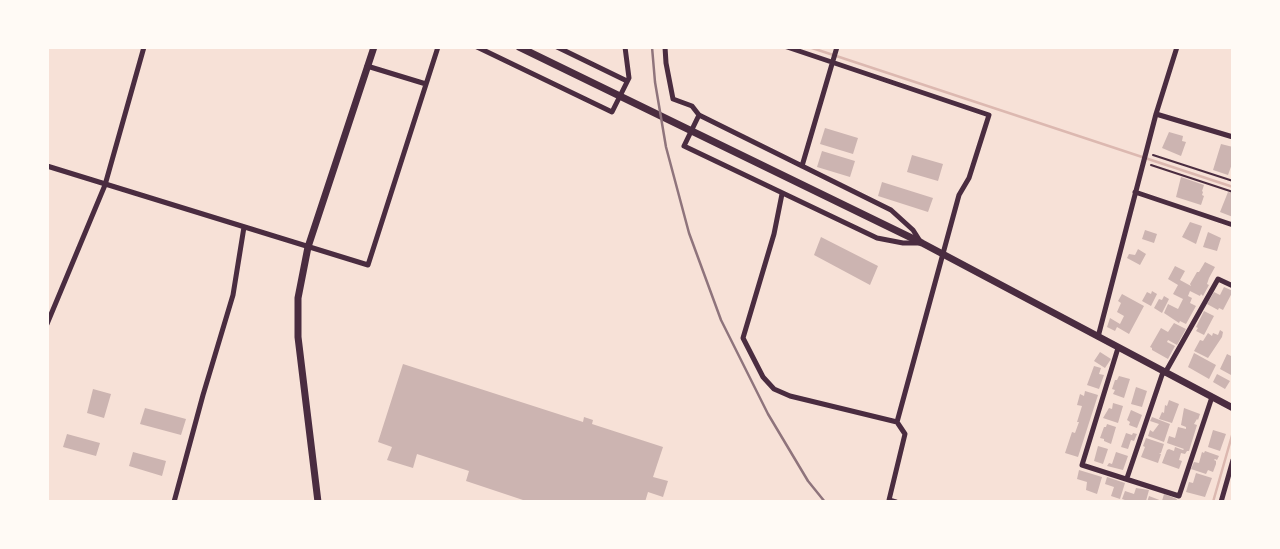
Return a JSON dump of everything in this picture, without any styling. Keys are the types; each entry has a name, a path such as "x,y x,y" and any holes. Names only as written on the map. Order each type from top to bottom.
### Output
{"street":[{"path":"47,324 105,185 144,47"},
{"path":"318,502 298,337 298,298 308,247 374,47"},
{"path":"47,166 368,265 438,47"},
{"path":"477,47 612,112 629,78 625,47"},
{"path":"519,47 922,243 1233,408"},
{"path":"557,47 626,83"},
{"path":"665,47 674,99 692,106 699,115 891,210 913,230 922,243"},
{"path":"788,47 834,56 989,115 969,178 959,195 897,422"},
{"path":"1098,338 1144,158 1177,47"},
{"path":"802,166 834,56"},
{"path":"367,66 426,84"},
{"path":"1156,114 1233,137"},
{"path":"699,115 684,146 877,238 922,243"},
{"path":"1135,192 1233,225"},
{"path":"782,194 774,234 743,338 762,377 774,389 790,396 897,422 905,433 889,499 896,502"},
{"path":"174,502 233,296 244,227"},
{"path":"1127,478 1164,373 1218,279 1233,286"},
{"path":"1118,348 1082,465 1179,496 1212,397"},
{"path":"1221,502 1233,460"}],"path":[{"path":"1144,158 1233,181"},
{"path":"1144,158 1233,192"}],"building":[{"path":"825,128 858,138 853,154 820,144"},
{"path":"1169,132 1183,136 1182,141 1186,142 1181,156 1162,148"},
{"path":"1221,144 1233,147 1233,161 1228,175 1213,170"},
{"path":"822,151 855,161 850,177 817,167"},
{"path":"912,155 943,164 938,181 907,172"},
{"path":"1181,177 1204,185 1201,205 1176,197"},
{"path":"882,182 933,198 928,212 878,196"},
{"path":"1228,192 1233,193 1233,217 1220,212"},
{"path":"1190,222 1202,226 1196,244 1182,237"},
{"path":"1145,230 1157,234 1154,243 1142,239"},
{"path":"1208,232 1221,238 1217,251 1203,247"},
{"path":"821,237 878,266 870,285 814,255"},
{"path":"1138,249 1146,254 1140,265 1127,258 1129,254 1135,255"},
{"path":"1205,262 1215,267 1207,284 1209,285 1203,296 1190,291 1190,303 1196,306 1186,324 1180,321 1179,323 1164,313 1168,304 1178,309 1183,299 1173,294 1178,285 1168,279 1175,266 1185,271 1180,280 1191,286"},
{"path":"1224,287 1233,291 1223,310 1207,304 1214,292 1220,295"},
{"path":"1152,291 1157,294 1151,306 1142,301 1147,292 1151,294"},
{"path":"1122,294 1144,306 1129,334 1117,327 1115,331 1107,327 1110,318 1120,324 1124,316 1117,312"},
{"path":"1164,296 1169,299 1162,313 1154,308"},
{"path":"1204,311 1214,316 1204,335 1196,331 1196,327"},
{"path":"1174,323 1186,329 1177,345 1168,340 1167,342 1175,346 1168,359 1150,347 1161,328 1168,332"},
{"path":"1220,330 1223,332 1222,337 1208,358 1194,351 1208,333 1212,336 1213,333 1218,335"},
{"path":"1100,352 1111,359 1105,368 1094,361"},
{"path":"1194,353 1216,365 1209,379 1188,367"},
{"path":"1227,354 1233,357 1231,375 1220,369"},
{"path":"403,364 583,422 584,417 593,420 592,424 663,447 653,477 668,481 663,497 648,492 645,502 529,502 466,481 469,471 417,454 413,468 387,460 392,447 378,442"},
{"path":"1094,366 1101,368 1099,374 1104,375 1099,389 1087,385"},
{"path":"1217,374 1230,381 1225,389 1213,382"},
{"path":"1119,376 1130,379 1124,398 1113,394 1115,380"},
{"path":"1136,387 1147,391 1142,407 1131,404"},
{"path":"93,389 111,394 104,418 87,413"},
{"path":"1085,391 1098,395 1078,457 1065,453 1072,432 1075,433 1079,422 1082,406 1077,405 1080,394 1084,396"},
{"path":"1169,400 1179,404 1172,423 1159,419"},
{"path":"1113,403 1123,406 1118,423 1103,418 1109,408 1112,409"},
{"path":"145,408 186,419 181,435 140,424"},
{"path":"1184,408 1200,414 1194,424 1197,425 1189,451 1181,453 1179,469 1162,463 1167,450 1174,451 1175,447 1184,449 1167,443 1169,436 1175,438 1178,427 1186,429 1181,425"},
{"path":"1131,410 1142,415 1137,428 1129,425 1127,420"},
{"path":"1152,417 1170,424 1164,442 1148,436 1150,430 1153,432 1159,424 1150,421"},
{"path":"1107,424 1116,427 1111,444 1100,438"},
{"path":"1213,430 1226,434 1220,451 1208,447"},
{"path":"1126,433 1137,434 1128,449 1121,447"},
{"path":"67,434 100,443 96,456 63,447"},
{"path":"1146,438 1164,444 1158,463 1141,457"},
{"path":"1098,446 1108,449 1103,464 1094,461"},
{"path":"133,452 166,461 162,476 129,466"},
{"path":"1116,452 1128,456 1123,470 1107,466 1112,464"},
{"path":"1202,452 1219,456 1214,460 1216,464 1213,472 1208,470 1206,474 1191,469 1194,462 1199,463"},
{"path":"1079,470 1102,477 1097,494 1086,490 1087,482 1077,479"},
{"path":"1196,473 1212,478 1205,497 1186,492"},
{"path":"1107,477 1125,483 1120,499 1111,496 1114,487 1105,484"},
{"path":"1136,488 1149,490 1146,501 1131,502 1122,499 1125,491 1134,494"},
{"path":"1164,494 1177,499 1176,502 1147,502 1149,496 1162,501"}],"waterway":[{"path":"809,47 1233,187"},
{"path":"1213,502 1233,432"}],"railway":[{"path":"652,47 666,147 689,233 721,320 768,414 808,481 825,502"}]}
